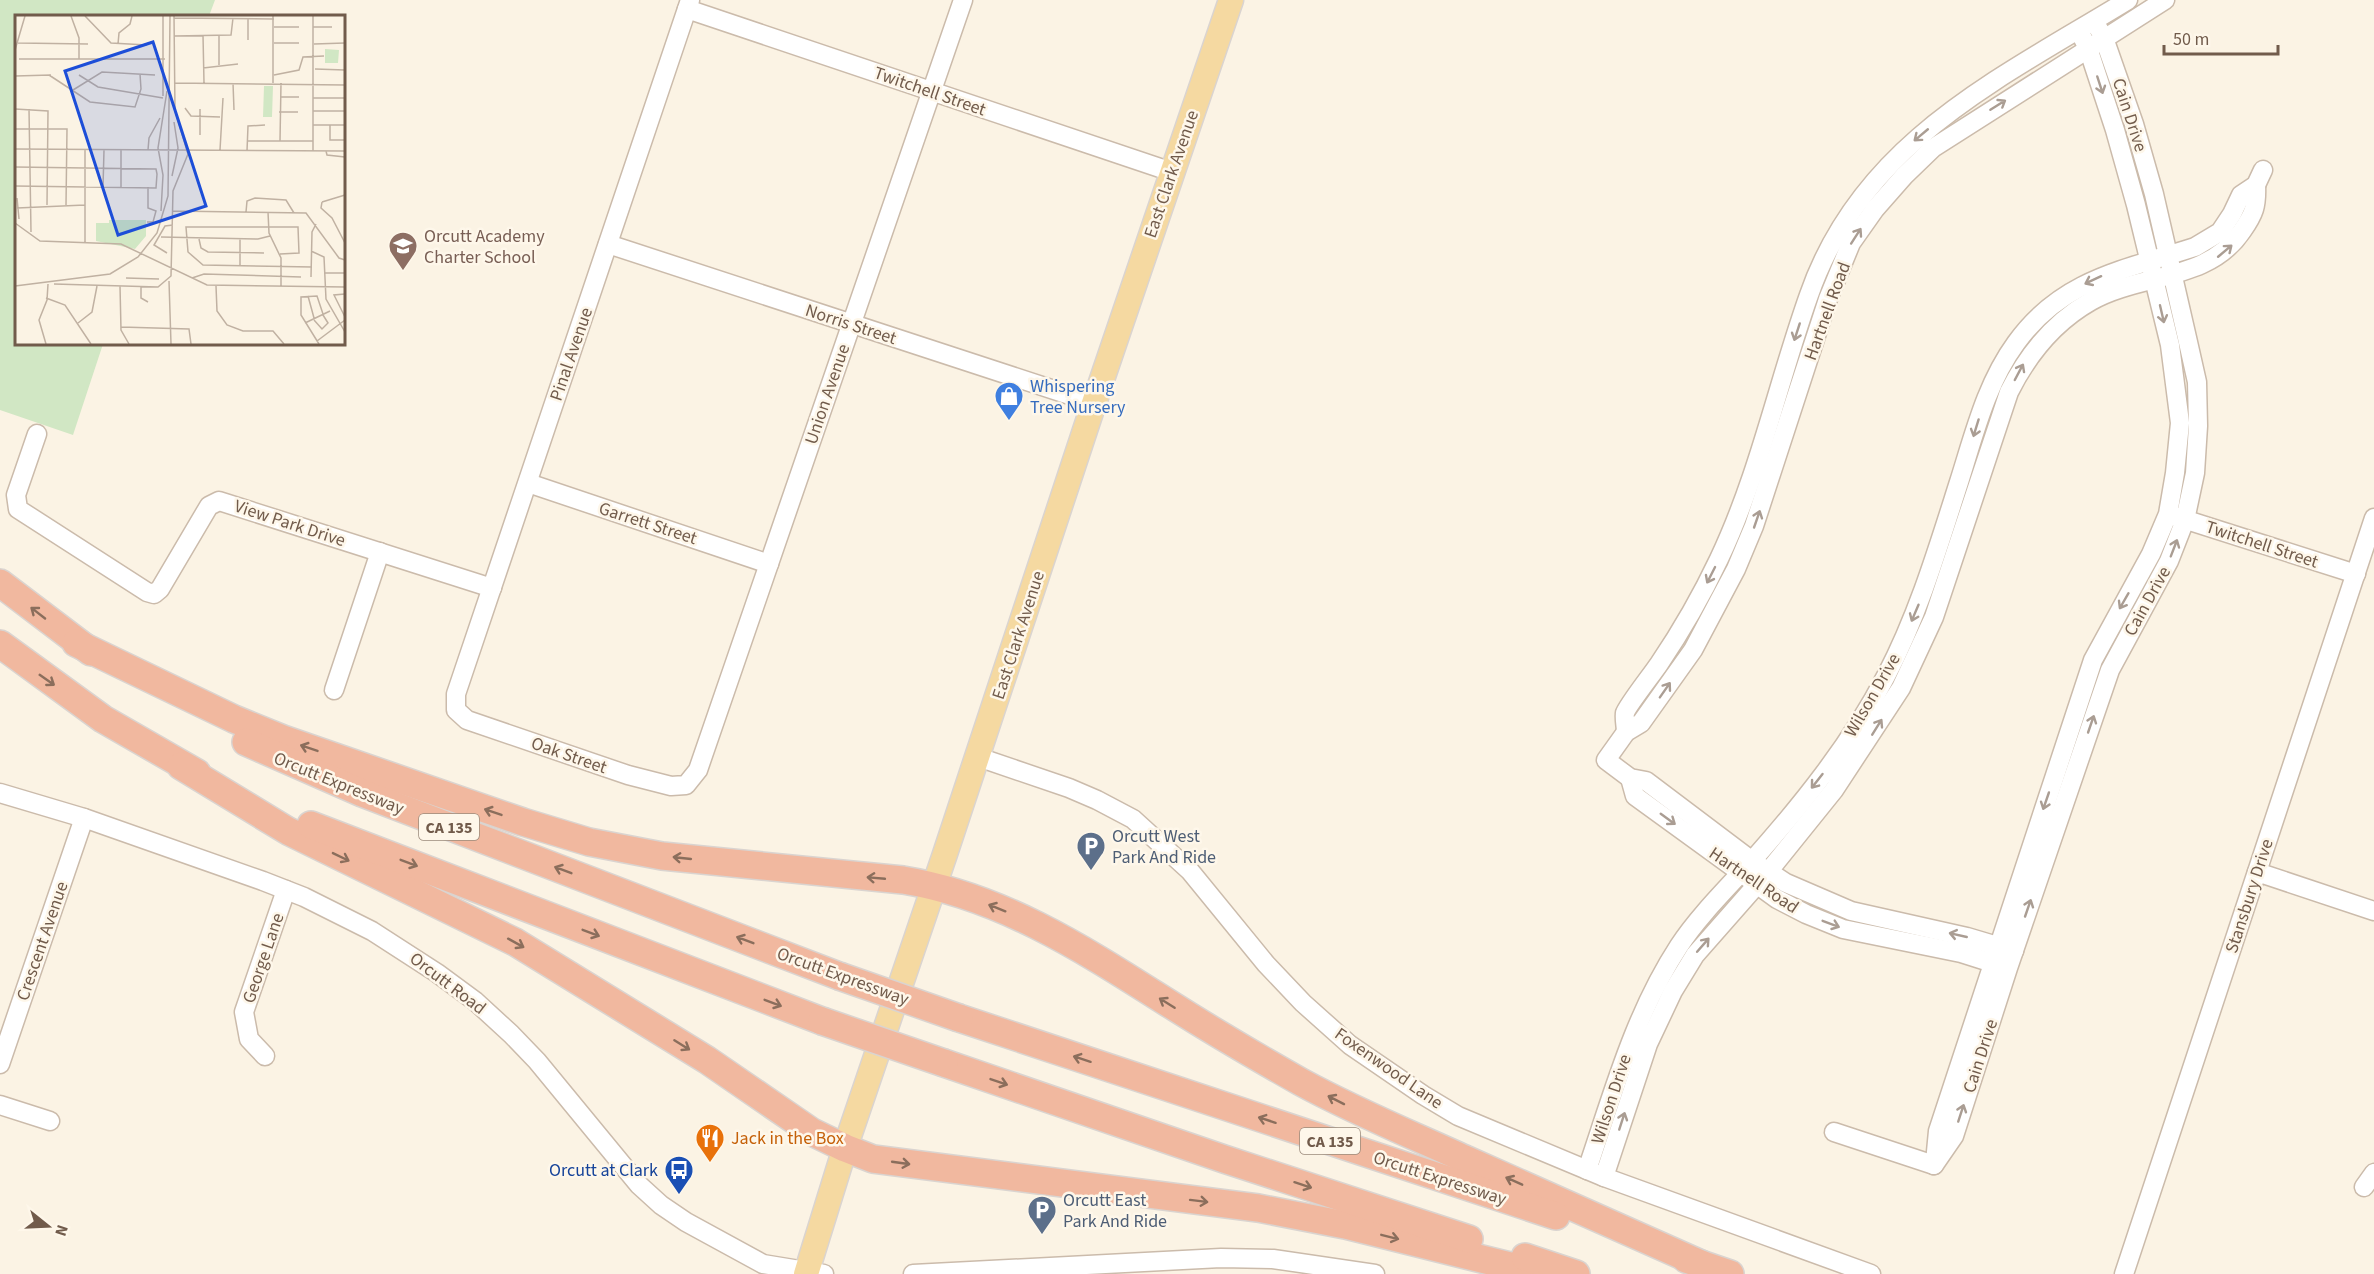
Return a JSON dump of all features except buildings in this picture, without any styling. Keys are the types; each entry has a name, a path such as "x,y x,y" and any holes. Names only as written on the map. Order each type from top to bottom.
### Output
{"highway":[{"name":"Orcutt Expressway","path":"0,583 76,643 187,713 264,752 362,793 839,976 1730,1274"},
{"path":"76,643 234,719 283,739 523,822 589,842 662,856 903,880 934,885 964,895 1040,926 1076,945 1191,1017 1302,1082 1375,1119 1701,1264"},
{"name":"CA 135","path":"0,644 103,719 181,766 292,818 822,1021 1224,1159 1576,1274"},
{"path":"181,766 288,831 515,942 706,1060 812,1132 873,1159 1258,1208 1345,1226 1542,1274"}],"main road":[{"name":"East Clark Avenue","path":"810,1273 845,1148 1231,0"}],"street":[{"name":"Union Avenue","path":"686,785 698,770 963,0"},
{"name":"Hartnell Road","path":"1626,732 1625,713 1677,637 1699,599 1736,520 1809,293 1833,239 1860,197 1889,164 1921,134 1978,92 2128,0"},
{"name":"Hartnell Road","path":"2003,957 1960,953 1843,929 1806,914 1777,899 1762,878 1646,781 1630,778 1605,760 1626,732 1641,723 1693,650 1736,569 1755,526 1828,299 1851,243 1875,209 1933,148 2165,0"},
{"name":"Twitchell Street","path":"689,5 931,91 1173,172"},
{"name":"Pinal Avenue","path":"456,710 456,694 689,5"},
{"name":"Cain Drive","path":"2094,21 2104,38 2134,124 2168,256 2163,277"},
{"name":"Cain Drive","path":"1834,1132 1934,1165 1938,1131 2003,957 2067,766 2110,670 2169,561 2176,517 2195,473 2198,426 2197,382 2163,277 2150,261 2115,130 2088,48 2079,31"},
{"name":"Wilson Drive","path":"2260,177 2257,206 2235,243 2220,256 2197,267 2126,286 2093,300 2069,314 2047,335 2023,364 2009,392 1934,617 1901,688 1871,737 1834,790 1695,955 1673,991 1648,1044 1595,1173 1633,1033 1656,984 1680,944 1820,779 1886,678 1917,611 1979,418 1994,380 2015,344 2038,317 2065,295 2096,278 2195,247 2220,232 2241,195 2260,177"},
{"name":"Norris Street","path":"608,244 1094,403"},
{"path":"1809,293 1828,299"},
{"name":"View Park Drive","path":"37,434 16,495 18,509 147,592 153,594 160,589 209,506 219,501 492,588"},
{"path":"1753,471 1771,477"},
{"name":"Garrett Street","path":"528,483 769,564"},
{"name":"Twitchell Street","path":"2176,517 2356,574"},
{"name":"Stansbury Drive","path":"2124,1274 2374,519"},
{"path":"1946,524 1964,529"},
{"path":"334,690 380,552"},
{"name":"Oak Street","path":"456,710 466,720 628,775 671,786 686,785"},
{"name":"Foxenwood Lane","path":"978,757 1069,788 1133,819 1190,871 1266,964 1303,1003 1350,1045 1458,1116 1595,1173 1871,1274"},
{"name":"Orcutt Road","path":"0,793 84,818 286,890 337,912 372,931 475,1001 537,1061 639,1185 661,1205 686,1222 762,1264 810,1273"},
{"name":"Crescent Avenue","path":"0,1064 84,818"},
{"path":"2257,872 2374,911"},
{"name":"George Lane","path":"265,1056 249,1039 244,1012 286,890"},
{"path":"0,1105 50,1121"},
{"path":"913,1274 1221,1258 1273,1259 1318,1269 1375,1274"}],"green space":[{"path":"0,0 215,0 209,15 15,15 15,345 103,345 73,435 0,410"}],"place":[{"name":"Orcutt Academy Charter School","path":"403,272"},
{"name":"Whispering Tree Nursery","path":"1009,422"},
{"name":"Orcutt West Park And Ride","path":"1091,872"},
{"name":"Jack in the Box","path":"710,1164"},
{"name":"Orcutt at Clark","path":"679,1196"},
{"name":"Orcutt East Park And Ride","path":"1042,1236"}]}
